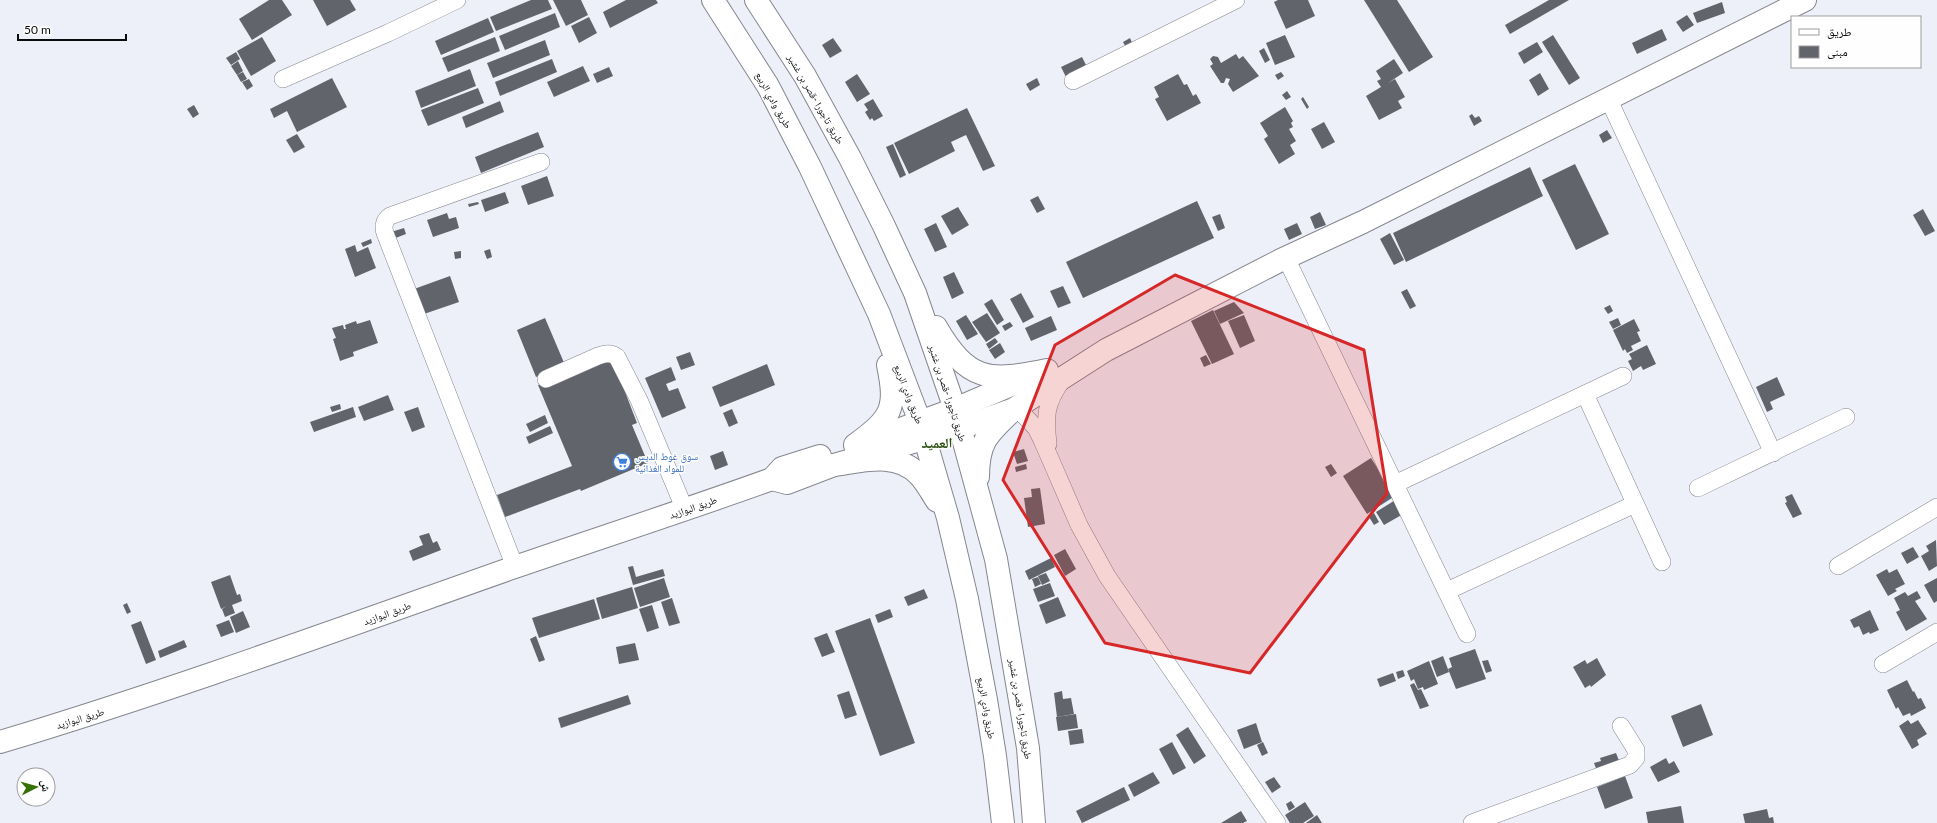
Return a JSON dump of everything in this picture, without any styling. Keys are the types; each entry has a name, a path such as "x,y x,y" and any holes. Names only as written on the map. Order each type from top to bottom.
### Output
{"main road":[{"name":"طريق وادي الربيع","path":"714,0 768,86 810,167 879,314 923,430 948,518 967,599 986,700 995,756 1003,823"},
{"name":"طريق تاجورا -قصر بن غشير","path":"756,0 805,76 846,151 915,293 958,418 996,559 1028,748 1034,823"},
{"path":"958,418 991,392 1055,374 1106,350 1286,258 1363,222 1806,0"},
{"path":"915,293 951,351 968,366 988,376 1011,377 1055,374"},
{"path":"855,445 882,424 893,400 892,381 879,314"},
{"path":"978,496 978,461 983,442 989,433 1015,408 1055,374"},
{"path":"923,430 855,445 782,468 772,479 787,483 923,430 958,418 1015,408"},
{"path":"834,465 884,459 897,461 920,475 948,518"},
{"name":"طريق البوازيد","path":"0,742 98,712 238,666 515,567 772,479"}],"street":[{"path":"283,78 388,33 457,0"},
{"path":"1073,81 1236,0"},
{"path":"1608,98 1773,453"},
{"path":"515,567 388,240 384,226 386,218 390,216 541,162"},
{"path":"1286,258 1467,634"},
{"path":"546,379 598,356 613,354 617,357 639,400 685,510"},
{"path":"1049,454 1046,412 1053,394 1055,374"},
{"path":"1395,484 1622,376"},
{"path":"1585,394 1662,562"},
{"path":"1015,408 1036,428 1049,454 1078,525 1107,576 1278,823"},
{"path":"1698,488 1846,417"},
{"path":"1447,591 1635,504"},
{"path":"1838,566 1937,508"},
{"path":"1883,664 1937,632"},
{"path":"1472,823 1630,765 1636,758 1636,750 1621,726"}],"highlighted area":[{"path":"1175,275 1364,350 1387,493 1250,673 1105,643 1003,480 1055,345"}],"building":[{"path":"269,0 282,0 292,15 252,40 239,19"},
{"path":"313,0 350,0 356,10 327,26"},
{"path":"531,0 548,0 552,9 496,31 490,17"},
{"path":"553,0 581,0 588,15 566,26"},
{"path":"626,0 656,0 658,3 610,28 603,12"},
{"path":"1278,0 1308,0 1315,16 1286,29 1274,2"},
{"path":"1364,0 1397,0 1433,57 1409,72"},
{"path":"1549,0 1569,0 1510,34 1505,25"},
{"path":"1722,2 1725,13 1697,23 1693,13"},
{"path":"555,13 560,27 505,50 499,36"},
{"path":"1687,15 1694,25 1683,32 1676,22"},
{"path":"589,17 597,33 579,43 571,26"},
{"path":"488,18 494,32 441,55 435,41"},
{"path":"1662,29 1667,40 1637,54 1632,43"},
{"path":"1285,35 1295,57 1275,65 1266,43"},
{"path":"1553,35 1580,78 1569,85 1542,42"},
{"path":"262,37 276,61 251,76 237,51"},
{"path":"495,37 500,51 448,72 442,58"},
{"path":"833,38 842,51 830,58 822,45"},
{"path":"1130,38 1133,45 1127,49 1123,42"},
{"path":"545,40 550,55 493,78 487,63"},
{"path":"1537,42 1543,52 1524,64 1518,53"},
{"path":"1264,48 1270,60 1265,63 1259,51"},
{"path":"236,52 240,59 231,65 226,58"},
{"path":"1236,54 1239,59 1243,56 1259,76 1233,92 1228,84 1230,79 1226,78 1224,83 1221,83 1210,66 1213,64 1210,59 1213,56 1218,57 1221,63"},
{"path":"1082,57 1088,69 1067,79 1061,67"},
{"path":"552,59 557,72 500,96 495,82"},
{"path":"1394,59 1403,73 1388,83 1395,79 1405,97 1398,101 1402,108 1379,120 1366,96 1381,87 1377,81 1381,79 1376,71"},
{"path":"238,61 243,71 237,75 231,66"},
{"path":"583,66 590,81 554,97 547,82"},
{"path":"609,67 613,76 597,83 593,74"},
{"path":"470,69 476,86 421,108 415,91"},
{"path":"243,72 247,79 241,82 237,75"},
{"path":"1281,72 1284,76 1278,80 1275,75"},
{"path":"1540,73 1549,89 1538,96 1529,80"},
{"path":"857,74 870,94 857,102 845,82"},
{"path":"1178,74 1184,85 1187,84 1193,96 1196,94 1201,103 1167,121 1155,99 1159,97 1154,87"},
{"path":"332,78 347,107 297,132 287,111 274,118 270,109"},
{"path":"1037,78 1040,85 1030,91 1026,84"},
{"path":"249,79 253,86 247,90 242,82"},
{"path":"478,88 484,103 428,126 421,110"},
{"path":"1287,91 1291,97 1286,100 1282,95"},
{"path":"1303,97 1309,107 1307,109 1301,99"},
{"path":"873,99 883,116 874,121 872,118 870,120 865,112 868,110 864,104"},
{"path":"500,101 504,112 466,128 462,117"},
{"path":"194,105 199,114 193,118 187,109"},
{"path":"1285,107 1293,121 1291,123 1293,127 1289,129 1296,141 1290,145 1295,154 1279,164 1264,139 1268,136 1260,123"},
{"path":"967,108 995,166 983,171 966,135 951,142 955,151 909,174 894,143"},
{"path":"1472,114 1475,118 1479,116 1482,121 1474,126 1469,116"},
{"path":"1324,122 1335,142 1322,149 1311,129"},
{"path":"1607,130 1612,138 1603,143 1599,135"},
{"path":"538,132 544,147 481,173 475,157"},
{"path":"297,134 305,147 294,153 286,140"},
{"path":"893,144 906,175 900,178 886,147"},
{"path":"1575,164 1609,234 1576,250 1542,180"},
{"path":"1530,167 1543,196 1406,262 1393,233"},
{"path":"547,176 554,196 528,205 521,186"},
{"path":"505,192 509,203 485,212 481,200"},
{"path":"1038,196 1045,209 1037,213 1030,200"},
{"path":"1197,201 1214,238 1083,298 1066,262"},
{"path":"478,202 479,204 469,207 468,204"},
{"path":"958,207 969,225 952,235 941,216"},
{"path":"1923,209 1935,231 1925,236 1913,215"},
{"path":"1320,212 1326,225 1315,229 1310,217"},
{"path":"447,213 449,219 456,217 459,228 433,237 427,220"},
{"path":"1220,214 1225,228 1218,231 1212,217"},
{"path":"936,223 947,247 935,252 924,229"},
{"path":"1297,223 1302,234 1289,240 1284,229"},
{"path":"404,228 406,234 393,239 391,232"},
{"path":"1390,233 1404,260 1394,265 1380,239"},
{"path":"371,239 372,243 363,247 361,243"},
{"path":"355,245 357,252 368,247 376,268 355,277 345,249"},
{"path":"490,249 492,257 487,259 484,251"},
{"path":"461,251 461,258 455,259 454,252"},
{"path":"954,272 964,293 952,299 943,277"},
{"path":"450,276 459,302 424,314 414,289"},
{"path":"1063,286 1071,303 1058,308 1050,291"},
{"path":"1407,289 1416,306 1410,309 1401,292"},
{"path":"1021,293 1034,317 1023,323 1010,299"},
{"path":"992,299 1004,320 997,325 984,304"},
{"path":"1234,302 1244,313 1220,324 1214,311"},
{"path":"1610,305 1613,311 1608,314 1604,308"},
{"path":"1213,310 1234,354 1212,364 1191,321"},
{"path":"987,313 1000,333 986,342 972,322"},
{"path":"966,315 978,334 967,340 956,321"},
{"path":"1244,315 1255,341 1240,348 1228,321"},
{"path":"1051,316 1057,330 1031,341 1025,328"},
{"path":"545,318 565,365 536,377 517,330"},
{"path":"1618,318 1621,325 1613,329 1609,322"},
{"path":"1634,319 1640,331 1637,332 1641,341 1631,346 1633,350 1627,353 1625,349 1623,351 1613,330"},
{"path":"370,320 378,343 353,352 354,356 340,361 333,339 336,338 332,328 343,325 344,329 346,329 345,325 356,321 357,324"},
{"path":"1010,322 1013,326 1005,331 1002,326"},
{"path":"995,338 998,342 989,349 986,344"},
{"path":"1000,343 1005,352 995,359 989,350"},
{"path":"1647,345 1656,364 1643,370 1641,366 1633,371 1628,361 1632,359 1629,354"},
{"path":"690,352 695,365 681,370 676,357"},
{"path":"1206,355 1211,364 1204,367 1200,358"},
{"path":"612,358 637,423 632,425 648,463 581,491 580,489 505,517 497,495 572,466 538,385"},
{"path":"767,364 775,385 720,407 712,387"},
{"path":"671,367 676,380 666,384 669,391 678,388 686,408 662,418 645,378"},
{"path":"1777,377 1785,395 1770,402 1773,409 1767,412 1756,387"},
{"path":"388,395 394,410 364,421 358,407"},
{"path":"340,404 341,409 332,412 330,407"},
{"path":"353,407 356,417 314,432 310,422"},
{"path":"418,407 425,427 412,432 404,412"},
{"path":"732,409 738,423 729,427 723,413"},
{"path":"545,415 548,423 530,432 526,424"},
{"path":"550,426 553,433 529,444 526,437"},
{"path":"1024,449 1028,461 1017,464 1013,452"},
{"path":"723,451 728,465 715,470 710,456"},
{"path":"1371,458 1395,496 1367,514 1343,476"},
{"path":"1026,464 1027,469 1016,472 1015,467"},
{"path":"1331,464 1337,473 1331,477 1325,467"},
{"path":"1040,488 1045,524 1028,527 1024,498 1032,497 1031,489"},
{"path":"1792,494 1802,514 1793,518 1785,503 1787,502 1785,497"},
{"path":"1397,499 1405,513 1384,525 1376,512"},
{"path":"1374,513 1379,522 1374,525 1369,517"},
{"path":"429,533 433,543 437,541 441,550 413,561 409,551 423,545 419,536"},
{"path":"1936,540 1937,566 1929,571 1921,556 1929,551 1926,546"},
{"path":"1913,547 1919,557 1907,564 1901,553"},
{"path":"1065,549 1076,569 1065,576 1054,555"},
{"path":"1051,558 1055,567 1029,580 1025,571"},
{"path":"633,566 636,577 663,569 665,576 633,585 628,567"},
{"path":"1887,569 1889,573 1897,569 1905,584 1895,589 1897,591 1888,596 1876,575"},
{"path":"1046,573 1050,581 1042,585 1038,576"},
{"path":"230,575 237,595 240,594 242,601 232,605 235,613 225,617 222,609 227,606 221,609 211,582"},
{"path":"1038,577 1041,584 1035,587 1032,579"},
{"path":"664,578 670,597 640,607 634,588"},
{"path":"1937,578 1937,601 1934,603 1924,585"},
{"path":"1050,583 1055,596 1038,602 1033,589"},
{"path":"632,587 638,608 602,619 596,598"},
{"path":"924,589 928,598 908,606 904,597"},
{"path":"1917,591 1921,598 1915,601 1927,619 1906,631 1896,612 1900,610 1894,598 1905,592 1908,596"},
{"path":"1058,597 1066,616 1046,624 1039,605"},
{"path":"672,598 680,623 669,626 661,602"},
{"path":"594,599 600,619 539,638 532,618"},
{"path":"127,603 131,612 127,614 123,605"},
{"path":"652,605 659,628 647,632 639,609"},
{"path":"890,609 893,617 878,623 875,615"},
{"path":"1870,610 1879,630 1863,635 1859,626 1854,628 1850,620"},
{"path":"243,611 250,627 236,633 230,617"},
{"path":"870,618 915,743 880,756 835,631"},
{"path":"229,620 234,632 221,637 216,625"},
{"path":"141,621 156,660 146,664 131,625"},
{"path":"827,633 835,652 822,657 814,638"},
{"path":"536,636 545,660 539,662 530,639"},
{"path":"184,640 187,647 160,658 158,651"},
{"path":"635,643 639,660 619,664 616,647"},
{"path":"1475,649 1486,679 1456,689 1448,669 1452,667 1449,658"},
{"path":"1443,656 1449,672 1437,677 1431,661"},
{"path":"1597,658 1606,675 1591,687 1590,685 1585,688 1573,667 1585,660 1587,664"},
{"path":"1488,660 1492,671 1486,673 1482,661"},
{"path":"1429,661 1438,684 1424,690 1423,687 1418,689 1414,679 1411,681 1407,671"},
{"path":"1403,670 1405,676 1398,679 1396,672"},
{"path":"1393,673 1396,681 1380,687 1377,679"},
{"path":"1907,680 1913,692 1914,691 1918,699 1921,698 1926,708 1911,716 1910,713 1903,716 1898,707 1896,709 1887,690"},
{"path":"1414,683 1418,690 1421,689 1429,706 1420,709 1410,685"},
{"path":"849,691 857,715 845,719 837,695"},
{"path":"1062,691 1063,699 1071,698 1074,714 1057,717 1054,693"},
{"path":"628,695 631,704 561,728 558,718"},
{"path":"1701,704 1713,735 1683,747 1671,716"},
{"path":"1076,714 1078,728 1058,731 1056,717"},
{"path":"1908,720 1911,724 1918,720 1927,734 1917,740 1919,745 1912,749 1899,726"},
{"path":"1256,723 1262,742 1244,749 1237,730"},
{"path":"1188,727 1206,756 1194,764 1176,735"},
{"path":"1082,729 1084,743 1070,745 1068,731"},
{"path":"1172,742 1186,768 1173,775 1159,749"},
{"path":"1263,742 1268,753 1262,756 1257,745"},
{"path":"1616,753 1620,763 1597,771 1594,763 1601,761 1600,758"},
{"path":"1666,758 1669,764 1674,761 1680,772 1658,782 1650,767"},
{"path":"1153,772 1160,783 1134,797 1128,785"},
{"path":"1625,776 1633,798 1605,809 1597,787"},
{"path":"1274,777 1281,787 1272,793 1265,782"},
{"path":"1124,787 1130,800 1082,823 1076,811"},
{"path":"1291,801 1295,807 1289,811 1286,804"},
{"path":"1305,802 1314,816 1303,823 1290,823 1285,815"},
{"path":"1681,806 1684,823 1648,823 1646,812"},
{"path":"1767,809 1769,818 1773,817 1774,823 1745,823 1743,814"},
{"path":"1241,811 1247,821 1243,823 1221,823"},
{"path":"1317,815 1322,823 1306,823"}],"place":[{"name":"سوق غوط الديس للمواد الغذائية","path":"622,462"}],"district":[{"name":"العميد","path":"937,443"}]}
